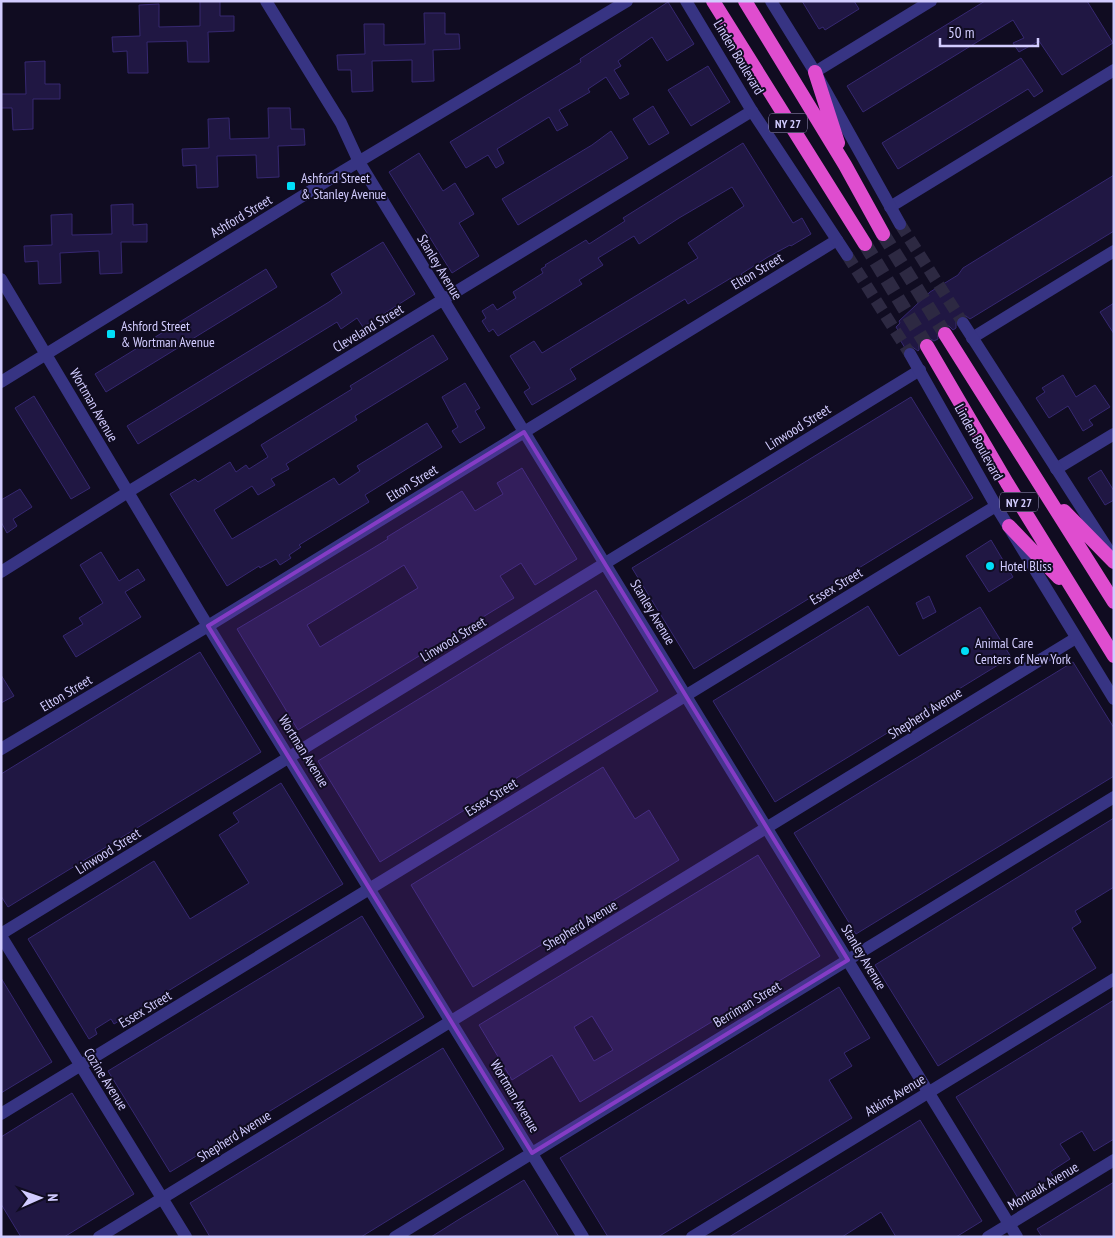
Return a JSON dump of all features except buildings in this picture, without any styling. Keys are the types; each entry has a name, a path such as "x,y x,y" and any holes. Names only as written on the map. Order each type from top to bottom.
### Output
{"highway":[{"name":"Linden Boulevard","path":"713,1 865,244"},
{"name":"NY 27","path":"745,1 845,165 882,234"},
{"path":"815,72 845,165"},
{"name":"Linden Boulevard","path":"945,334 1114,602"},
{"name":"Linden Boulevard","path":"927,346 1007,483 1114,656"},
{"path":"1044,490 1114,562"},
{"path":"1009,526 1078,597"}],"street":[{"name":"Stanley Avenue","path":"266,1 341,124 359,162 1017,1237"},
{"name":"Ashford Street","path":"1,382 359,162 627,1"},
{"name":"Linden Boulevard","path":"686,1 752,111 847,255"},
{"path":"771,1 815,72 900,224"},
{"path":"815,72 931,1"},
{"path":"890,207 1114,70"},
{"name":"Cleveland Street","path":"1,572 128,492 752,111"},
{"name":"Elton Street","path":"1,749 208,626 837,240"},
{"path":"972,338 1114,251"},
{"name":"Wortman Avenue","path":"1,280 47,353 208,626 584,1237"},
{"path":"963,324 1114,558"},
{"name":"Linden Boulevard","path":"910,354 996,506 1114,699"},
{"name":"Linwood Street","path":"1,935 920,370"},
{"path":"1056,469 1114,434"},
{"name":"Essex Street","path":"1,1114 996,506"},
{"name":"Shepherd Avenue","path":"99,1237 1076,638"},
{"name":"Berriman Street","path":"396,1237 1114,797"},
{"name":"Cozine Avenue","path":"1,935 186,1237"},
{"name":"Atkins Avenue","path":"692,1237 1114,979"},
{"name":"Montauk Avenue","path":"988,1237 1114,1160"}],"highlighted area":[{"path":"524,432 848,960 532,1153 208,626"}],"tunnel":[{"path":"900,224 963,323"},
{"path":"883,234 945,334"},
{"path":"865,244 927,346"},
{"path":"847,255 910,354"}],"place":[{"name":"Ashford Street & Stanley Avenue","path":"291,186"},
{"name":"Ashford Street & Wortman Avenue","path":"111,334"},
{"name":"Hotel Bliss","path":"990,566"},
{"name":"Animal Care Centers of New York","path":"965,651"}]}
